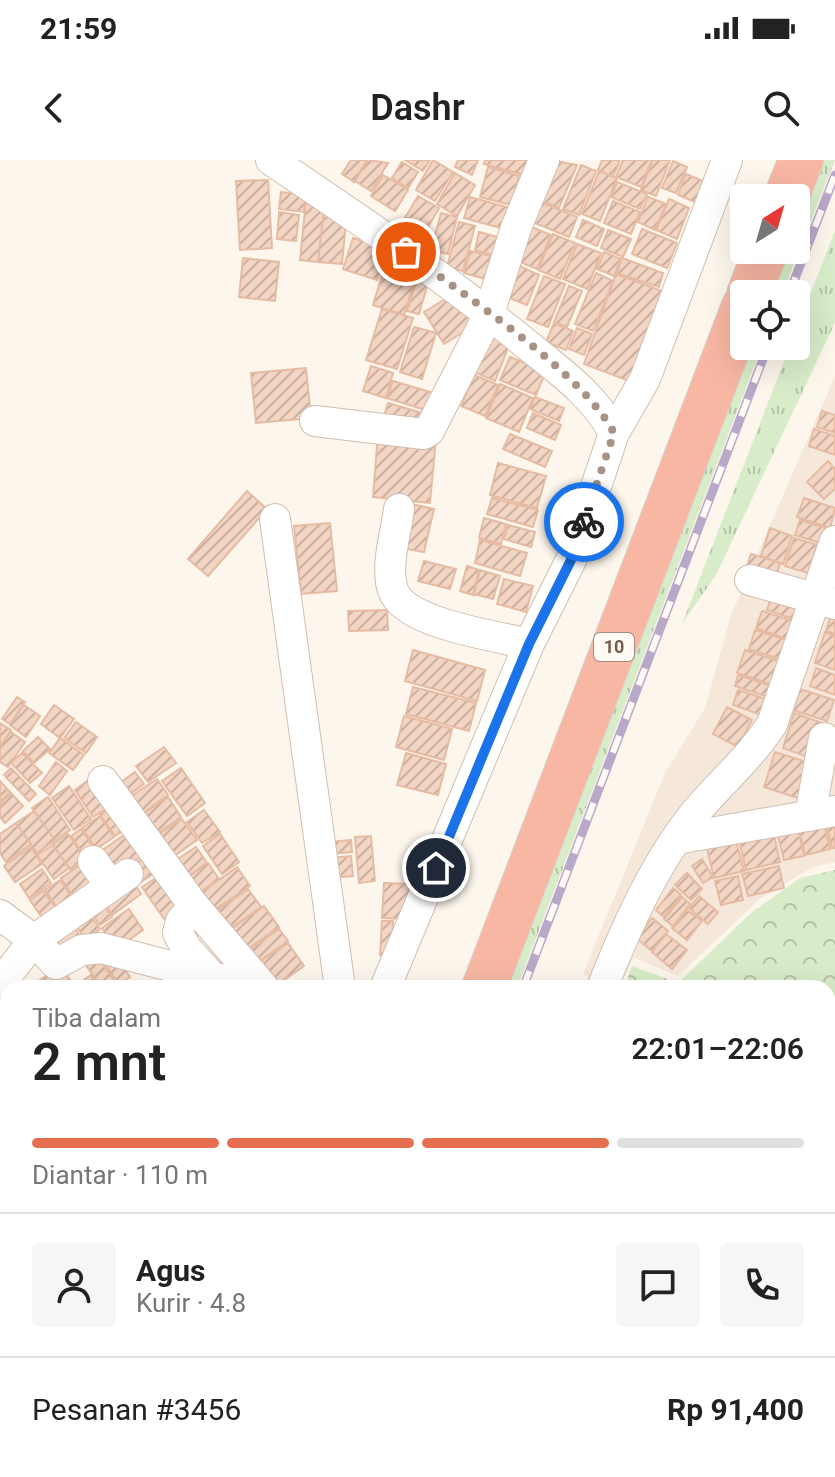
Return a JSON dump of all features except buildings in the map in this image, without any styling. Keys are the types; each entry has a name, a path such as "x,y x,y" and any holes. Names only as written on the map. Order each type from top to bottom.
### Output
{"highway":[{"path":"792,184 801,160"},
{"name":"10","path":"487,980 730,343"}],"street":[{"path":"271,160 385,236 489,314 583,391 602,411 614,433"},
{"path":"315,421 424,434 429,431 489,314 516,228 544,160"},
{"path":"388,980 529,644 572,558 614,433 645,379 727,160"},
{"path":"399,509 391,573 392,588 400,602 423,618 529,644"},
{"path":"275,519 339,980"},
{"path":"605,980 625,930 677,839 696,812 755,750 772,724 826,602 835,541"},
{"path":"750,580 826,602"},
{"path":"677,839 823,814 824,738"},
{"path":"103,781 194,906 257,980"},
{"path":"3,980 34,940 111,873"},
{"path":"194,906 181,921 178,933 186,948 213,978"},
{"path":"0,915 34,940 56,964 82,950 101,948 221,980"}],"shaded area":[{"path":"835,376 835,862 813,867 761,898 678,976 634,958 622,980 594,980 583,974 665,773 705,708 731,615"}],"green space":[{"path":"820,160 835,160 810,223 810,185"},
{"path":"835,231 835,323 716,575 682,624 785,360 810,360 810,295"},
{"path":"779,264 794,264 788,280 773,280"},
{"path":"742,360 757,360 520,980 507,980"},
{"path":"835,870 835,980 681,980 751,913 800,878"},
{"path":"632,966 670,980 627,980"}],"railway":[{"path":"794,280 835,175"},
{"path":"526,980 763,360"}],"way so far":[{"path":"406,252 489,314 583,391 602,411 614,433 584,522"}],"route":[{"path":"436,868 529,644 572,558 584,522"}]}
